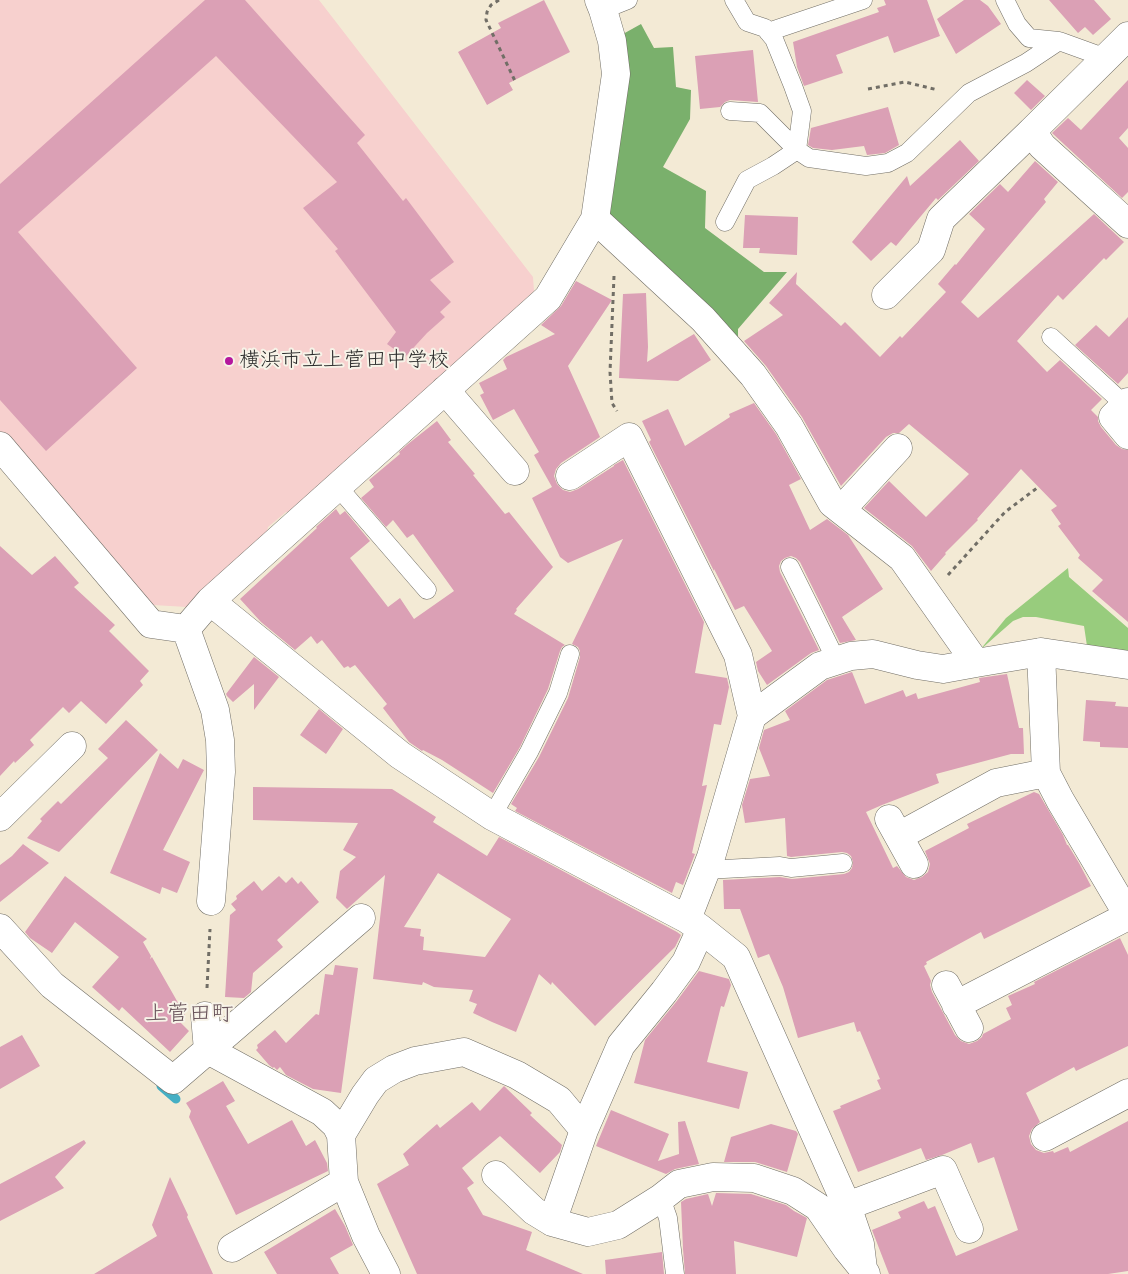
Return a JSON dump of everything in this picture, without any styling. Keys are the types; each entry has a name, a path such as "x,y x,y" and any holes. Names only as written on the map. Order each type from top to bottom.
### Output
{"street":[{"path":"186,629 210,601 283,526 338,487 548,298 595,219 616,74 610,3"},
{"path":"886,295 931,250 942,220 1128,36"},
{"path":"1032,131 1042,146 1128,224"},
{"path":"595,219 703,319 753,375 789,426 832,503 902,558 976,663"},
{"path":"445,390 515,471"},
{"path":"1126,403 1114,417 1128,435"},
{"path":"552,1222 584,1130 621,1045 686,962 705,870 711,857 752,716 738,655 629,437 570,476"},
{"path":"0,446 151,624 186,629"},
{"path":"841,510 898,448"},
{"path":"210,601 400,755 492,816 694,924 736,957 847,1206 860,1244 865,1272"},
{"path":"186,629 215,710 220,740 221,772 211,901"},
{"path":"752,716 820,666 851,656 873,654 917,665 943,669 1041,652 1128,665"},
{"path":"957,1006 1128,915 1060,800 1046,772 1041,652"},
{"path":"0,817 72,746"},
{"path":"914,864 894,828 996,783 1046,772"},
{"path":"0,928 52,985 173,1080 361,918"},
{"path":"205,1016 208,1050"},
{"path":"208,1050 322,1112 336,1125 341,1136 344,1182 366,1236 386,1274"},
{"path":"341,1136 376,1080 394,1069 415,1061 464,1052 517,1075 559,1100 584,1130"},
{"path":"1045,1137 1128,1093"},
{"path":"847,1206 943,1170 969,1230"},
{"path":"496,1175 534,1211 552,1222 588,1232 618,1225 680,1184 713,1177 754,1178 793,1191 818,1207 865,1272"},
{"path":"232,1248 344,1182"}],"lane":[{"path":"725,222 747,180 797,150 802,111 774,39 765,28 747,22 734,0"},
{"path":"768,32 863,0"},
{"path":"1005,0 1017,24 1029,38 1059,42 1106,58"},
{"path":"730,111 760,113 797,150 809,158 866,166 888,163 907,153 969,93 1026,63 1059,42"},
{"path":"1051,337 1126,403"},
{"path":"338,487 427,590"},
{"path":"790,567 836,660"},
{"path":"492,816 538,735 558,692 570,654"},
{"path":"705,870 780,866 791,868 844,863"},
{"path":"661,1198 668,1218 675,1274"}],"path":[{"path":"500,0 491,4 486,20 515,81"},
{"path":"868,89 905,82 940,90 969,93"},
{"path":"618,240 613,292 610,372 612,403 629,437"},
{"path":"929,596 1005,512 1037,488"},
{"path":"205,1016 211,901"}],"shaded area":[{"name":"横浜市立上菅田中学校","path":"0,0 319,0 533,277 534,291 296,512 286,512 268,527 265,539 187,607 153,605 0,431"}],"green space":[{"path":"641,24 654,48 673,47 676,87 691,90 690,119 663,167 706,191 705,228 764,272 787,272 738,329 738,348 603,220 623,34"},
{"path":"1068,568 1069,577 1128,628 1128,653 1087,646 1084,626 1036,617 1023,617 1013,621 980,650 1006,618"}],"building":[{"path":"205,0 245,0 365,135 357,143 403,201 406,198 454,262 430,280 451,302 440,312 445,317 405,357 387,344 396,332 335,251 338,249 303,208 337,182 216,56 18,232 137,368 46,451 0,400 0,184"},
{"path":"544,0 570,52 509,83 513,90 487,105 458,52 501,28 498,23"},
{"path":"884,0 927,0 940,36 894,53 888,36 836,55 843,73 804,86 797,67 793,42 879,12 877,8 886,5"},
{"path":"964,0 980,0 988,6 1001,24 956,54 937,19"},
{"path":"1049,0 1094,0 1111,19 1093,35 1085,27 1078,33"},
{"path":"753,50 758,102 730,100 720,107 700,109 695,56"},
{"path":"1027,80 1045,96 1031,110 1014,93"},
{"path":"1128,80 1128,128 1119,138 1128,148 1128,192 1122,198 1052,133 1068,118 1081,130"},
{"path":"888,107 899,145 885,153 867,155 864,146 832,150 813,148 808,145 811,128"},
{"path":"960,140 979,161 938,200 936,198 896,246 891,242 871,261 852,242 907,176 910,186"},
{"path":"1035,161 1058,182 1044,199 1046,202 961,302 978,318 1094,214 1124,242 1106,260 1104,258 1063,300 1058,295 1017,341 1047,372 1060,360 1102,399 1091,410 1098,417 1101,427 1116,445 1128,450 1128,622 1092,591 1103,580 1078,558 1080,555 1058,526 1061,524 1051,510 1057,506 1021,469 931,571 912,546 864,508 889,481 926,517 969,474 909,424 899,433 893,433 886,437 841,486 802,417 766,366 744,341 783,315 769,303 797,272 796,284 841,326 845,322 880,357 900,336 902,338 946,292 938,284 985,229 969,214 1000,184 1008,192"},
{"path":"745,215 798,217 797,255 759,253 760,248 743,248"},
{"path":"576,281 612,300 568,366 600,437 561,463 556,469 554,476 557,484 563,490 570,492 578,489 623,460 704,622 695,673 727,678 729,687 721,725 714,724 702,786 707,785 692,853 695,854 683,885 676,882 672,893 515,811 517,808 511,804 539,757 568,698 580,657 578,647 572,644 623,539 568,563 560,557 532,498 552,487 534,455 539,452 514,409 493,420 480,395 484,393 479,383 507,369 503,360 506,357 555,334 541,325 561,306"},
{"path":"646,293 647,362 694,334 711,360 678,381 619,378 623,294"},
{"path":"1128,317 1128,373 1118,384 1075,345 1096,325 1109,337"},
{"path":"754,403 776,434 801,479 789,485 810,530 827,519 848,535 883,589 842,617 856,640 840,643 800,562 791,556 781,561 779,566 780,572 819,650 811,653 767,685 758,671 756,662 772,651 744,606 735,610 649,442 651,440 642,421 668,409 685,446 730,417 729,414"},
{"path":"437,421 451,440 448,442 475,474 473,475 505,514 509,512 553,567 516,609 514,614 565,645 560,651 548,689 520,747 493,793 442,760 422,751 409,742 383,708 387,704 355,665 350,668 348,666 344,668 322,640 317,644 311,636 295,650 261,622 240,599 336,509 340,515 345,511 370,541 350,558 388,607 400,598 414,619 454,591 413,534 407,538 393,520 386,527 361,498 374,487 369,480 400,454 399,452 408,444"},
{"path":"0,546 32,575 55,556 79,583 74,587 115,625 109,631 149,671 140,681 143,685 106,724 81,701 69,713 63,707 30,740 34,745 15,763 14,761 0,776"},
{"path":"254,657 279,677 254,710 254,684 233,702 226,694"},
{"path":"852,672 865,704 903,690 906,697 916,693 918,699 980,682 979,678 1007,674 1019,728 1023,728 1024,754 1011,754 936,774 939,783 866,812 893,868 897,866 906,877 914,880 928,872 930,864 925,851 969,828 967,824 1034,792 1039,794 1079,863 1091,886 984,939 981,932 926,962 927,964 924,966 931,981 932,992 955,1035 961,1041 969,1044 977,1041 983,1034 1011,1019 1006,1008 1012,1005 1008,996 1035,984 1034,982 1120,938 1128,955 1128,1046 1076,1071 1074,1067 1026,1093 1040,1122 1032,1129 1029,1136 1031,1144 1036,1150 1044,1153 1053,1151 1054,1153 1068,1147 1070,1152 1128,1121 1128,1271 1108,1274 889,1274 872,1230 901,1218 898,1212 924,1201 928,1209 935,1206 956,1256 1018,1230 994,1157 978,1163 971,1143 926,1160 921,1148 858,1172 833,1111 841,1108 840,1106 881,1089 877,1080 880,1079 860,1031 857,1032 854,1022 798,1038 783,987 769,954 758,958 740,909 724,909 723,880 780,877 792,879 844,874 852,868 851,856 842,852 787,856 785,818 745,823 742,805 750,779 770,776 759,748 764,730 790,720 785,711 827,680"},
{"path":"1086,700 1116,702 1115,706 1128,707 1128,748 1100,747 1100,742 1083,741"},
{"path":"319,709 343,729 326,754 300,735"},
{"path":"126,720 158,750 59,852 27,838 42,821 40,819 58,801 61,804 108,758 98,749"},
{"path":"160,753 178,769 183,759 204,770 163,850 190,862 177,893 162,887 160,894 110,873"},
{"path":"253,787 392,789 436,817 433,822 487,856 499,837 681,935 675,947 595,1026 552,982 551,985 539,974 516,1032 473,1013 477,1004 469,1001 473,990 434,987 423,982 422,985 373,979 385,875 347,909 336,898 340,871 356,857 343,850 358,823 253,820","holes":["438,873 511,919 485,957 423,950 424,937 420,936 421,929 404,927"]},
{"path":"23,844 49,863 0,902 0,865"},
{"path":"65,876 147,939 143,942 151,956 150,959 152,957 185,1015 180,1022 189,1031 170,1052 122,1007 119,1011 92,987 119,957 75,922 52,953 30,938 25,932"},
{"path":"279,876 286,883 292,877 298,884 301,881 319,902 277,940 283,947 253,973 251,992 244,998 225,997 230,915 236,910 231,904 237,899 236,896 254,881 262,891"},
{"path":"335,965 358,968 341,1093 313,1089 286,1075 280,1067 277,1070 273,1068 256,1050 258,1048 257,1045 275,1030 286,1043 316,1014 319,1015 325,974 333,975"},
{"path":"699,971 729,979 731,985 724,1007 721,1006 707,1062 748,1072 739,1109 634,1083 645,1040"},
{"path":"22,1035 40,1066 0,1089 0,1047"},
{"path":"223,1081 235,1101 226,1106 248,1144 292,1120 306,1146 315,1140 327,1163 328,1171 236,1215 189,1117 191,1111 186,1103"},
{"path":"504,1086 532,1113 530,1115 562,1145 560,1152 540,1173 500,1136 462,1168 474,1183 467,1188 483,1215 532,1232 526,1250 583,1274 417,1274 377,1184 409,1165 403,1154 437,1124 440,1128 472,1102 480,1111"},
{"path":"611,1110 669,1134 658,1161 679,1154 678,1122 685,1121 699,1164 675,1169 666,1174 596,1146"},
{"path":"771,1124 796,1131 798,1134 787,1172 755,1162 724,1162 731,1137"},
{"path":"84,1140 86,1143 55,1177 64,1188 0,1221 0,1184"},
{"path":"170,1177 213,1274 94,1274 157,1236 152,1225"},
{"path":"716,1193 751,1194 786,1205 807,1218 797,1257 734,1241 736,1274 685,1274 681,1202 708,1194 712,1206"},
{"path":"335,1209 353,1245 330,1258 339,1274 277,1274 264,1252"},
{"path":"662,1252 664,1274 606,1274 605,1260"}],"waterway":[{"path":"161,1086 176,1099"}],"place":[{"name":"横浜市立上菅田中学校","path":"229,361"}],"district":[{"name":"上菅田町","path":"189,1014"}]}
